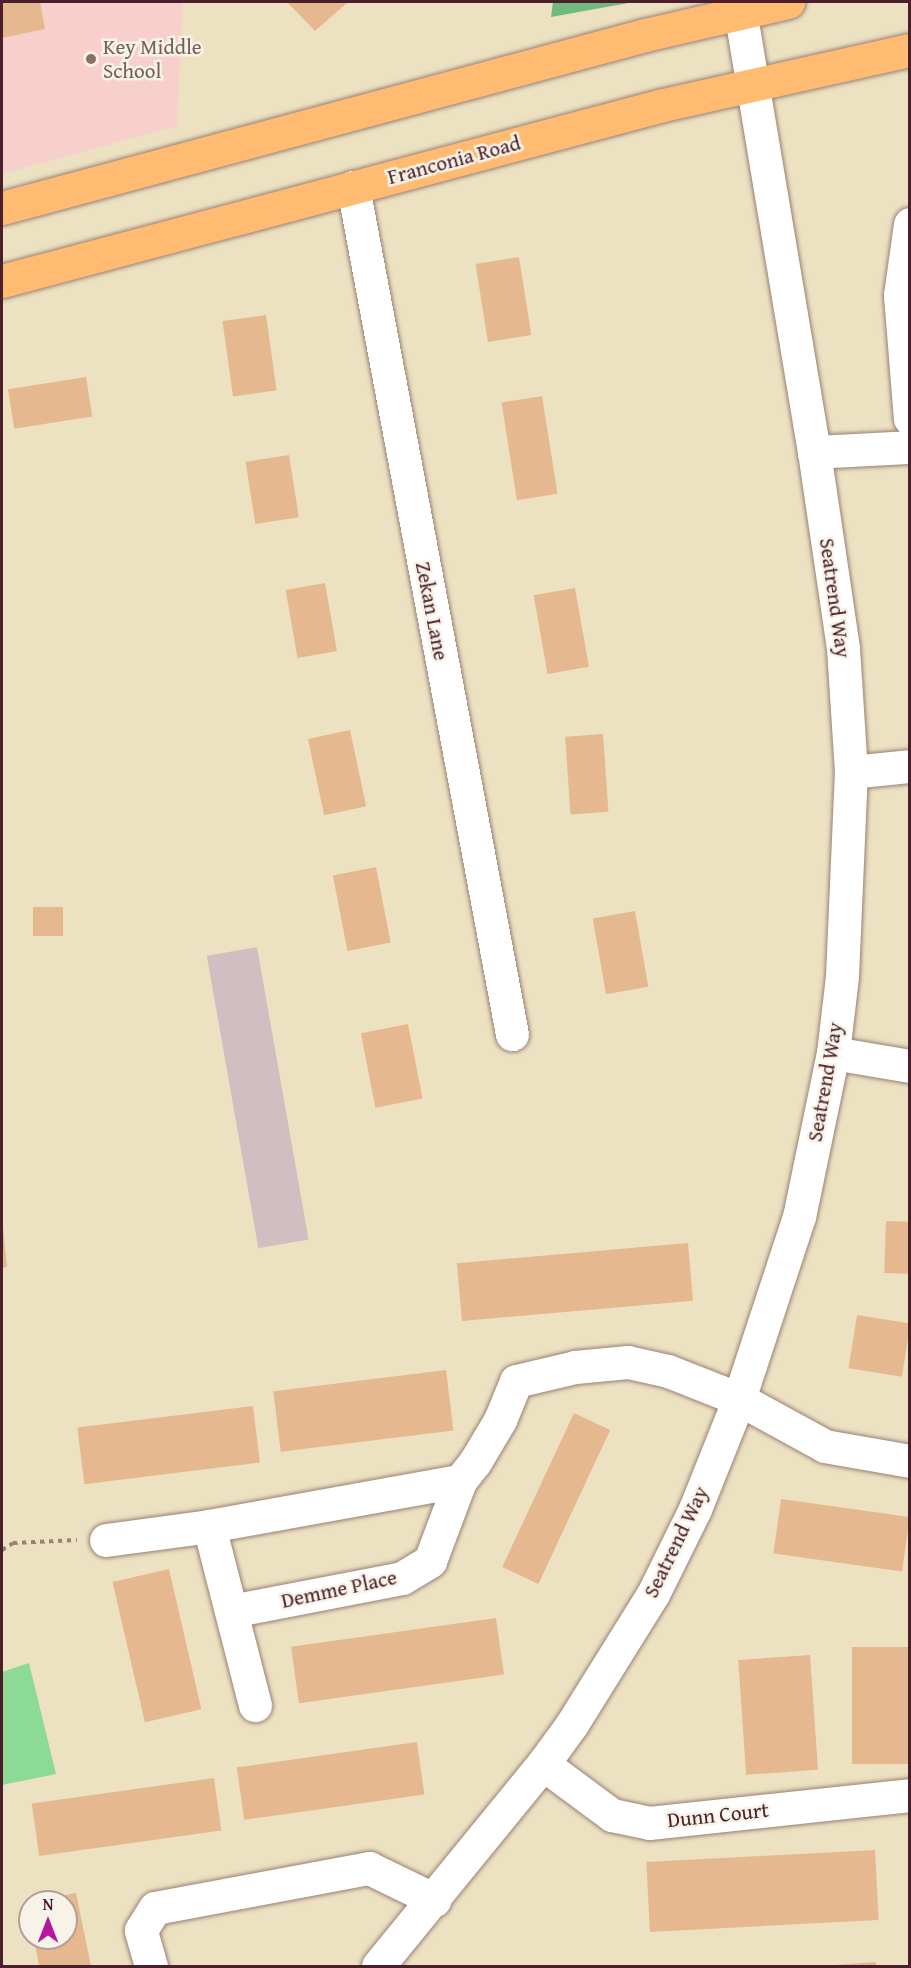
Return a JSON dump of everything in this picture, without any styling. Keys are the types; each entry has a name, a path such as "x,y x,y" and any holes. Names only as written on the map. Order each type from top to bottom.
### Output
{"main road":[{"path":"2,208 645,35 739,7 788,2"},
{"name":"Franconia Road","path":"2,281 663,105 909,51"}],"street":[{"name":"Seatrend Way","path":"378,1966 435,1900 543,1764 572,1724 653,1594 694,1509 739,1400 800,1217 833,1053 842,976 850,772 843,648 814,452 739,7"},
{"name":"Zekan Lane","path":"352,187 512,1035"},
{"path":"909,224 900,295 909,419"},
{"path":"814,452 909,447"},
{"path":"850,772 909,766"},
{"path":"833,1053 909,1066"},
{"name":"Demme Place","path":"231,1611 402,1578 430,1561 459,1481 475,1462 500,1420 516,1381 575,1367 628,1362 668,1371 739,1400"},
{"path":"739,1400 825,1446 909,1461"},
{"path":"106,1540 208,1526 459,1481"},
{"path":"208,1526 255,1705"},
{"name":"Dunn Court","path":"543,1764 612,1815 649,1823 909,1795"},
{"path":"151,1966 141,1930 155,1908 369,1869 435,1900"}],"path":[{"path":"2,1550 13,1543 106,1540"}],"shaded area":[{"name":"Key Middle School","path":"2,2 183,2 177,126 2,174"},
{"path":"257,947 309,1239 258,1248 207,956"}],"green space":[{"path":"553,2 634,2 551,17"},
{"path":"29,1663 56,1774 2,1785 2,1672"}],"building":[{"path":"2,2 40,2 45,29 2,38"},
{"path":"287,2 348,2 315,31"},
{"path":"519,257 531,335 488,342 476,264"},
{"path":"266,315 277,390 233,396 222,321"},
{"path":"86,377 92,417 14,429 8,389"},
{"path":"542,396 557,494 517,500 502,402"},
{"path":"289,455 299,517 255,524 246,462"},
{"path":"325,583 337,651 298,658 286,590"},
{"path":"575,588 589,667 548,674 534,595"},
{"path":"350,730 366,806 324,815 308,739"},
{"path":"603,734 608,812 571,814 565,737"},
{"path":"376,867 391,943 348,951 333,875"},
{"path":"33,907 63,907 63,936 33,936"},
{"path":"635,911 648,987 606,994 593,918"},
{"path":"408,1024 423,1099 375,1108 361,1033"},
{"path":"2,1217 7,1267 2,1268"},
{"path":"886,1221 910,1222 908,1274 884,1273"},
{"path":"688,1243 693,1301 462,1321 457,1263"},
{"path":"857,1315 910,1323 902,1377 849,1368"},
{"path":"446,1370 453,1431 281,1452 273,1391"},
{"path":"253,1406 260,1463 84,1484 77,1428"},
{"path":"574,1413 610,1430 538,1584 502,1567"},
{"path":"781,1499 910,1517 902,1572 773,1553"},
{"path":"169,1569 201,1709 145,1722 112,1582"},
{"path":"496,1618 504,1674 299,1703 291,1647"},
{"path":"852,1647 910,1647 910,1764 852,1764"},
{"path":"810,1655 818,1770 746,1775 738,1660"},
{"path":"417,1742 424,1794 244,1820 237,1767"},
{"path":"214,1778 221,1830 39,1856 32,1804"},
{"path":"875,1850 879,1920 650,1932 646,1862"},
{"path":"78,1903 91,1966 39,1966 36,1950 78,1950"},
{"path":"876,1962 876,1966 834,1966 834,1965"}],"place":[{"name":"Key Middle School","path":"91,59"}]}
